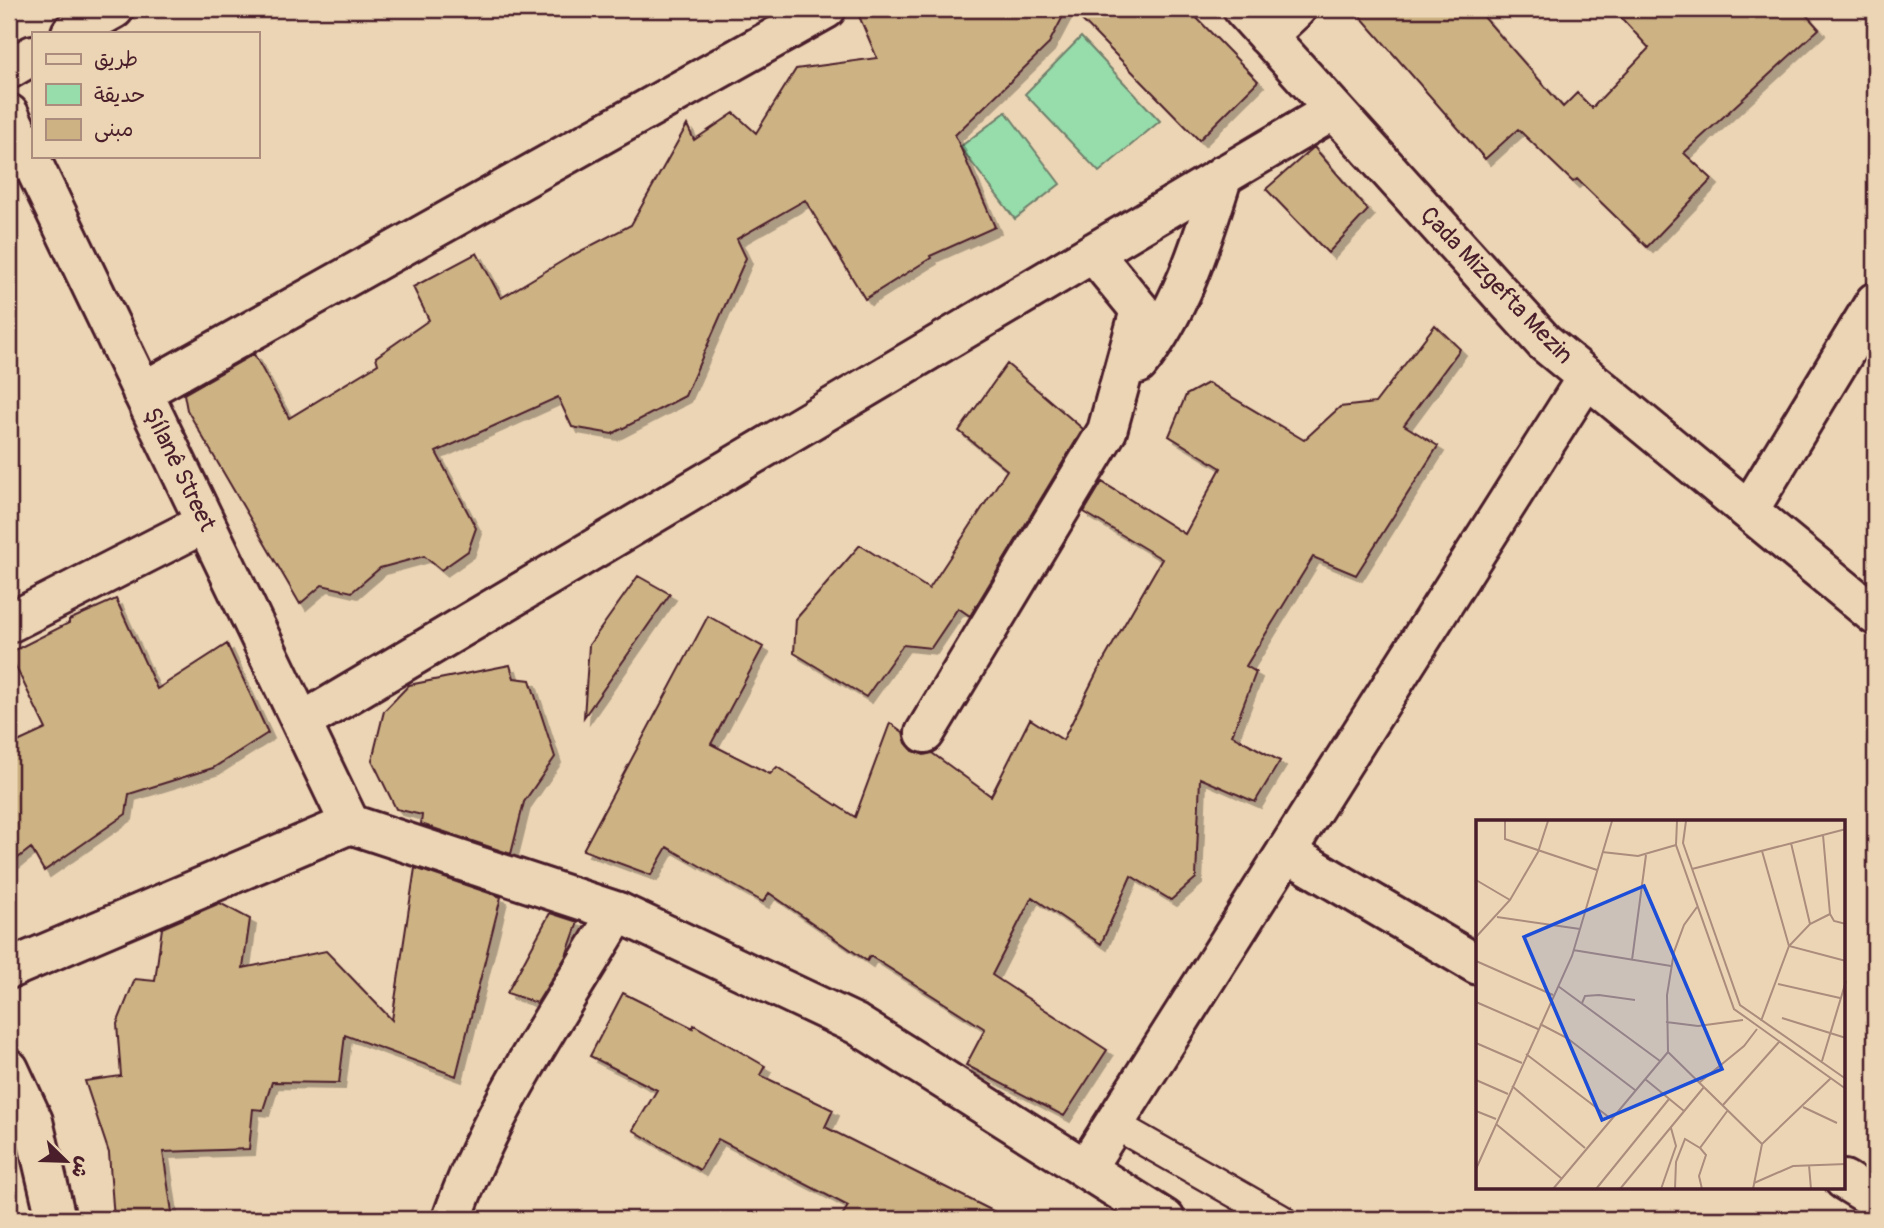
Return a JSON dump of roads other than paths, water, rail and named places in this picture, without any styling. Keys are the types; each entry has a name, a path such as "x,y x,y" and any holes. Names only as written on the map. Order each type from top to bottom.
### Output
{"street":[{"path":"73,32 114,9"},
{"path":"142,392 826,9"},
{"path":"1255,22 1296,9"},
{"name":"Çada Mizgefta Mezin","path":"1255,22 1544,342 1875,615"},
{"path":"9,69 32,56"},
{"path":"302,722 1334,110"},
{"name":"Şílanê Street","path":"9,114 350,824"},
{"path":"1119,387 1149,350 1194,266 1223,176"},
{"path":"925,733 1107,431 1140,310 1093,253"},
{"path":"1749,510 1875,302"},
{"path":"1086,1168 1587,377"},
{"path":"9,623 205,523"},
{"path":"9,969 350,824 618,912 856,1024 1166,1219"},
{"path":"1286,852 1476,964"},
{"path":"452,1219 466,1179 504,1107 618,912"},
{"path":"9,1069 33,1121 56,1219"},
{"path":"1846,1181 1875,1199"}],"lane":[{"path":"1114,1124 1281,1219"}]}
